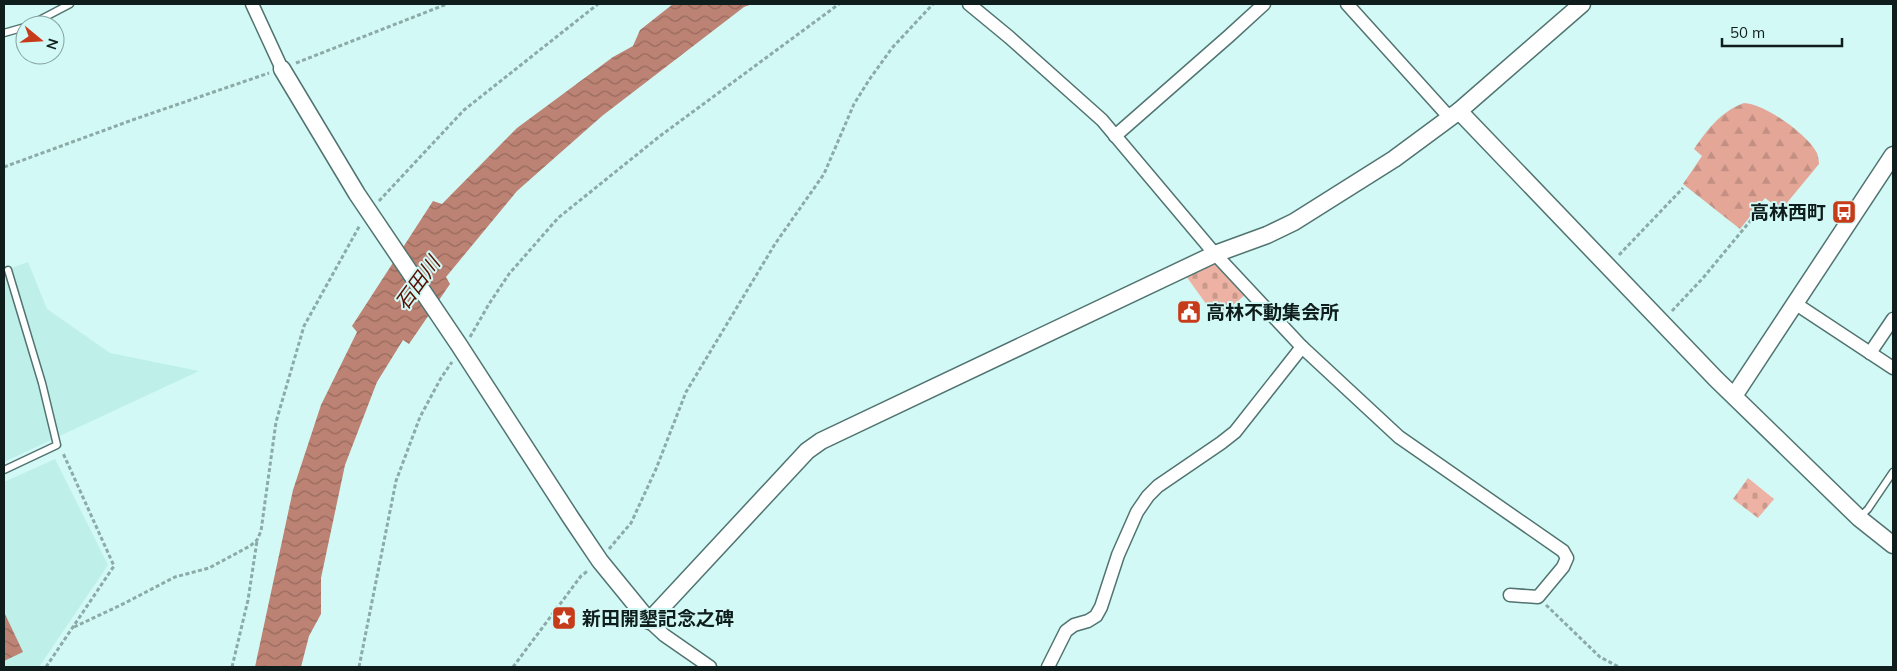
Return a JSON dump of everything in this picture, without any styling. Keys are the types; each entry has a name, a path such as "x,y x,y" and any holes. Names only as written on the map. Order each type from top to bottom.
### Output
{"street":[{"path":"252,4 282,69 370,214 461,347 600,561 649,620 664,635 710,667"},
{"path":"969,4 1009,37 1094,114 1115,136 1215,254 1302,347 1398,437 1563,551 1567,558 1563,567 1538,597 1510,595"},
{"path":"1115,136 1264,4"},
{"path":"1347,4 1734,396 1859,518 1893,545"},
{"path":"649,620 807,451 821,441 1215,254 1268,235 1294,222 1394,159 1454,114 1582,4"},
{"path":"1734,396 1893,155"},
{"path":"1796,304 1893,368"},
{"path":"1870,353 1893,319"},
{"path":"1048,667 1066,631 1074,625 1088,621 1096,616 1101,607 1118,555 1137,512 1148,496 1158,486 1235,432 1302,347"}],"lane":[{"path":"49,15 70,4"},
{"path":"4,470 56,445 29,336 8,270"},
{"path":"1859,518 1893,472"}],"path":[{"path":"4,167 135,118 282,69 446,4"},
{"path":"232,667 248,600 257,540 261,530 276,422 304,326 370,214 464,110 598,4"},
{"path":"359,667 396,481 420,417 441,378 509,274 558,218 660,136 839,4"},
{"path":"513,667 581,576 600,561 631,523 656,469 686,392 775,244 824,174 854,104 869,80 892,48 933,4"},
{"path":"1608,267 1683,188"},
{"path":"1662,322 1703,278 1756,214"},
{"path":"46,667 114,566 62,451 56,445"},
{"path":"74,626 121,605 175,577 210,568 250,546 257,540"},
{"path":"1538,597 1600,657 1619,667"}],"shaded area":[{"path":"28,262 47,309 110,353 199,371 4,462 4,271"},
{"path":"55,459 108,565 39,667 4,667 4,482"}],"green space":[{"path":"1744,103 1774,114 1795,129 1812,145 1817,153 1819,164 1781,210 1765,198 1740,229 1683,184 1702,156 1694,149 1704,135 1721,116"},
{"path":"1216,263 1245,295 1217,319 1186,276"},
{"path":"1748,478 1774,499 1758,518 1733,499"}],"water":[{"name":"石田川","path":"673,4 752,4 744,7 602,116 517,191 446,277 450,284 409,344 403,340 377,382 345,465 321,578 321,614 309,636 301,667 255,667 293,490 321,405 357,332 352,326 433,201 442,204 517,128 613,57 633,46 640,30"},
{"path":"4,612 23,652 4,661"}],"place":[{"name":"高林西町","path":"1844,212"},
{"name":"高林不動集会所","path":"1189,312"},
{"name":"新田開墾記念之碑","path":"564,618"}]}
